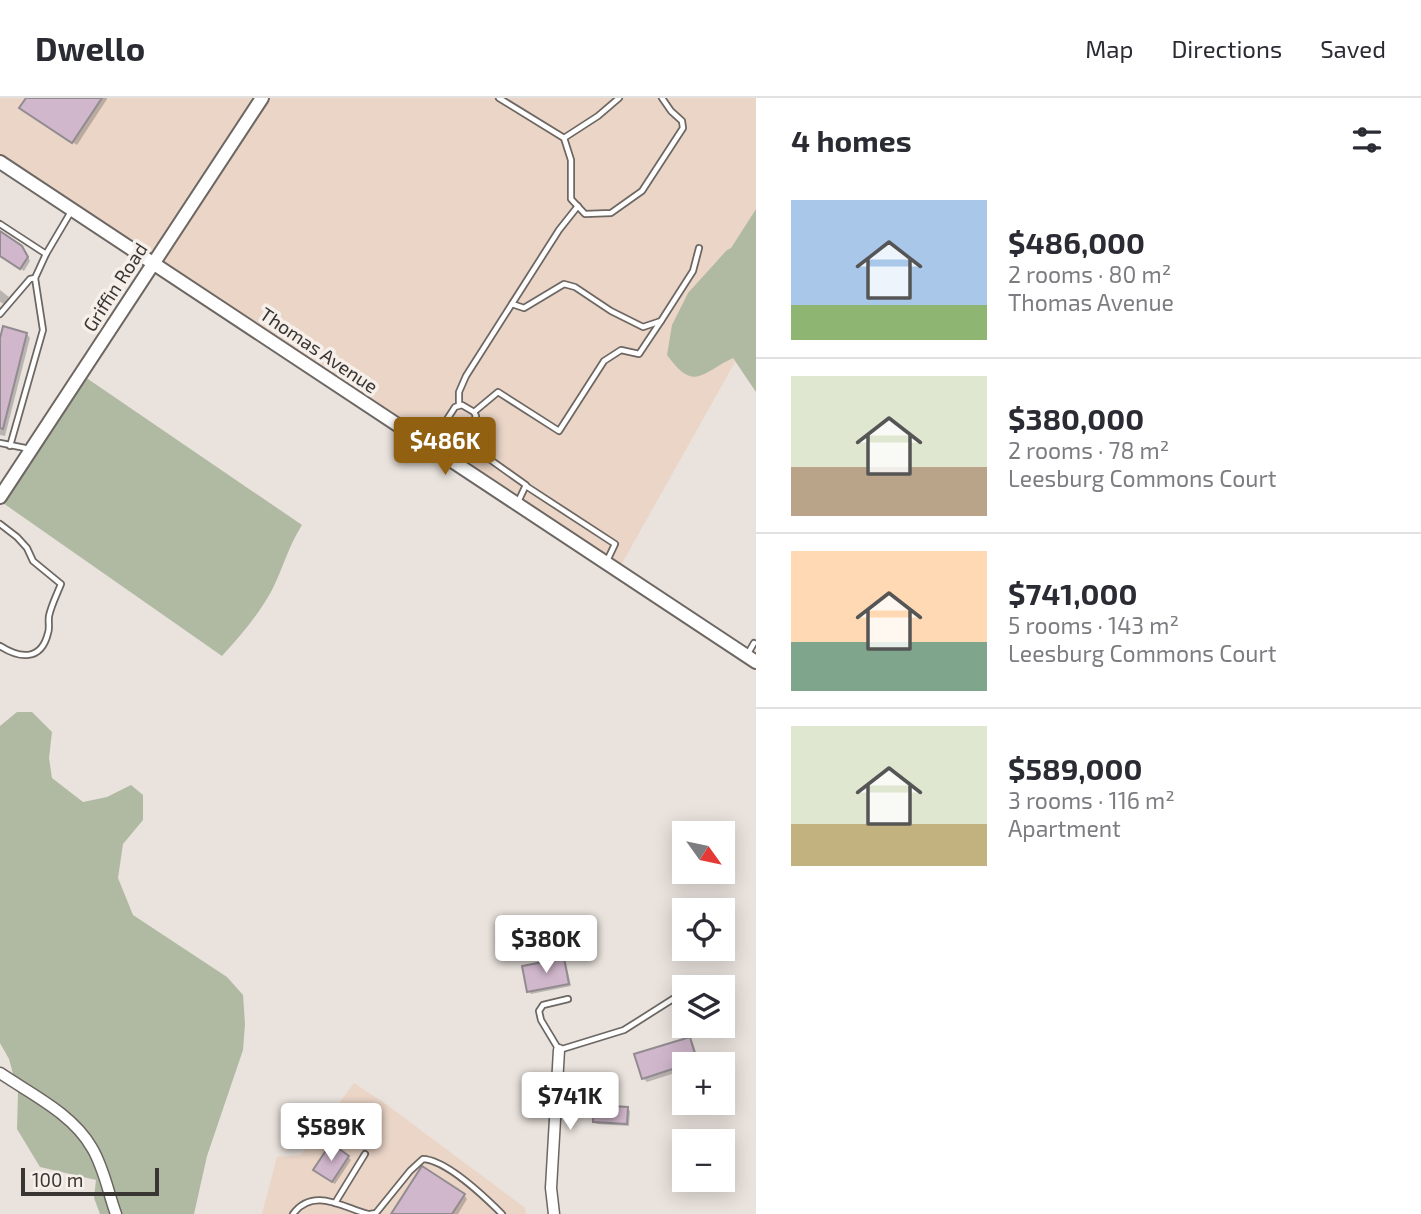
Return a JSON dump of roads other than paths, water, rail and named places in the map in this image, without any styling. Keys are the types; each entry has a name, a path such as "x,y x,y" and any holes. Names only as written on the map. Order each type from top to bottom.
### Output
{"street":[{"name":"Griffin Road","path":"0,497 262,98"},
{"name":"Thomas Avenue","path":"0,162 751,659"},
{"path":"554,1214 551,1188 559,1050"},
{"path":"0,1073 55,1110 85,1136 103,1172 116,1214"}],"lane":[{"path":"499,98 564,138 572,160 571,199 584,214 611,213 642,191 683,128 682,121 662,98"},
{"path":"564,138 598,116 619,98"},
{"path":"459,405 459,392 466,376 559,230 578,206"},
{"path":"10,446 43,330 35,278 72,209"},
{"path":"0,225 46,254"},
{"path":"474,412 498,392 559,431 604,360 621,351 639,354 693,271 699,248"},
{"path":"0,314 30,279 35,278"},
{"path":"512,304 524,308 564,284 575,287 611,311 643,327 661,321"},
{"path":"430,447 455,407 459,405"},
{"path":"459,405 474,412"},
{"path":"474,412 476,416 464,441 615,544 606,564"},
{"path":"0,443 32,449"},
{"path":"516,504 526,485"},
{"path":"0,524 18,537 33,561 61,584 49,614 48,634 40,650 27,657 14,654 0,646"},
{"path":"751,659 754,643"},
{"path":"568,999 543,1005 539,1011 541,1020 559,1050 624,1030 672,1000"},
{"path":"335,1203 365,1154"},
{"path":"293,1214 309,1200 335,1203 369,1214 376,1213 423,1159 437,1162 502,1214"}]}
